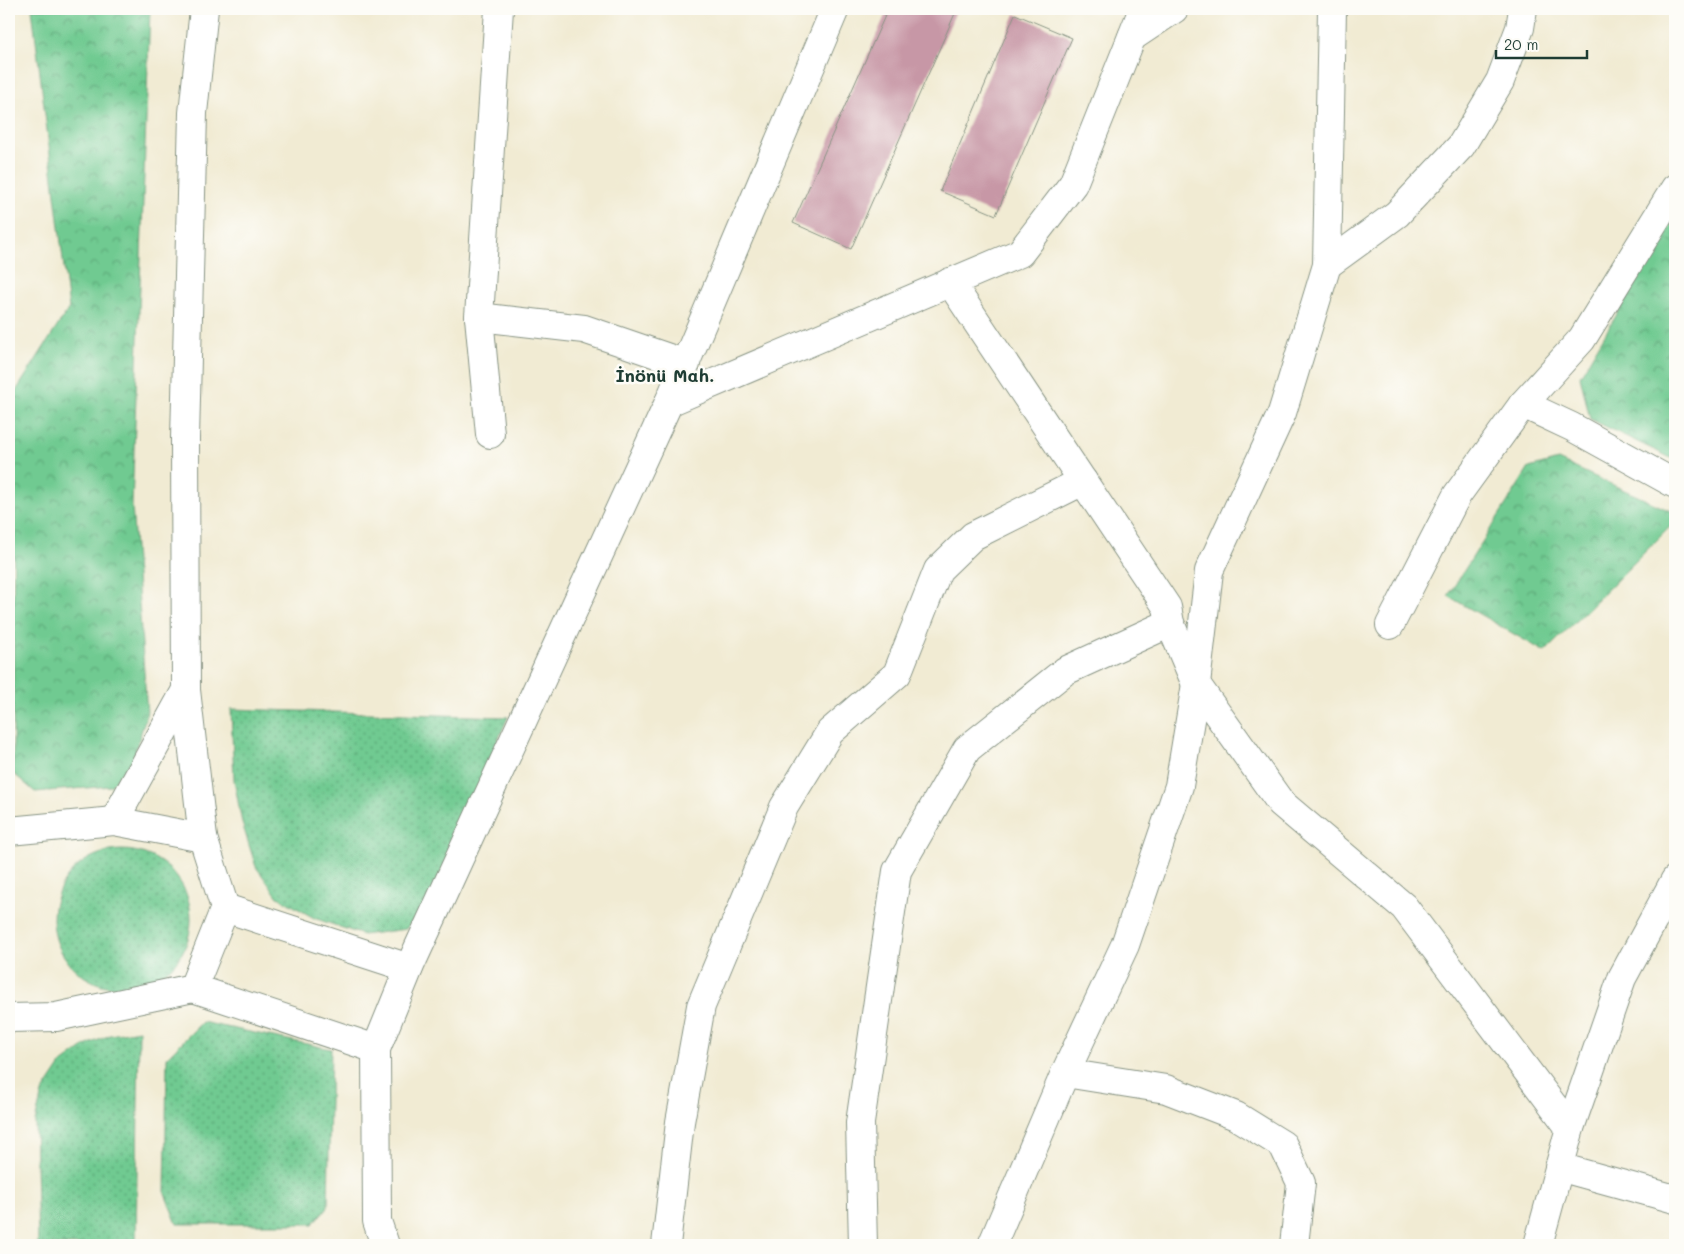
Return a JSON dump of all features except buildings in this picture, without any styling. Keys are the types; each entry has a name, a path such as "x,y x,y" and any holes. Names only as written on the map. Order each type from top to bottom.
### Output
{"street":[{"path":"193,988 225,908 203,838 186,690 185,439 193,113 204,9"},
{"path":"490,434 479,317 498,9"},
{"path":"385,1245 377,1221 376,1049 409,968 686,364 835,9"},
{"path":"669,402 1020,253 1073,184 1143,9"},
{"path":"1132,37 1174,9"},
{"path":"992,1245 1065,1073 1125,945 1179,786 1196,684 1209,571 1282,413 1328,265 1332,9"},
{"path":"1328,265 1397,214 1461,146 1500,81 1520,28 1523,9"},
{"path":"1390,624 1457,495 1523,404 1582,339 1675,188"},
{"path":"950,282 1167,607 1170,624 1196,684 1281,803 1404,908 1570,1128"},
{"path":"479,317 584,329 686,364"},
{"path":"1523,404 1572,426 1675,484"},
{"path":"666,1245 680,1122 701,1006 784,807 830,732 897,674 938,570 973,536 1083,481"},
{"path":"863,1245 860,1123 897,871 967,749 1065,672 1170,624"},
{"path":"114,821 186,690"},
{"path":"9,831 114,821 203,838"},
{"path":"1538,1245 1570,1128 1622,978 1675,880"},
{"path":"225,908 409,968"},
{"path":"9,1018 56,1016 193,988 376,1049"},
{"path":"1065,1073 1166,1089 1236,1116 1282,1145 1301,1183 1294,1245"},
{"path":"1559,1167 1675,1199"}],"green space":[{"path":"32,9 150,9 132,506 147,713 133,759 111,786 35,792 13,773 14,394 69,308"},
{"path":"1675,217 1675,460 1590,419 1580,376"},
{"path":"1558,460 1675,513 1675,522 1545,652 1448,596 1529,468"},
{"path":"231,709 508,717 430,899 406,929 363,935 314,918 278,897 256,867 242,823 234,780"},
{"path":"122,850 136,851 148,855 160,861 171,870 180,881 186,893 190,905 190,933 186,945 180,957 171,968 160,977 148,983 136,987 122,988 108,987 96,983 84,977 73,968 64,957 58,945 54,933 53,919 54,905 58,893 64,881 73,870 84,861 96,855 108,851"},
{"path":"202,1022 331,1049 328,1207 313,1224 177,1224 165,1194 167,1057"},
{"path":"139,1030 136,1245 38,1245 35,1122 42,1093 62,1063 85,1046 110,1035"}],"district":[{"name":"İnönü Mah.","path":"665,376"}]}
